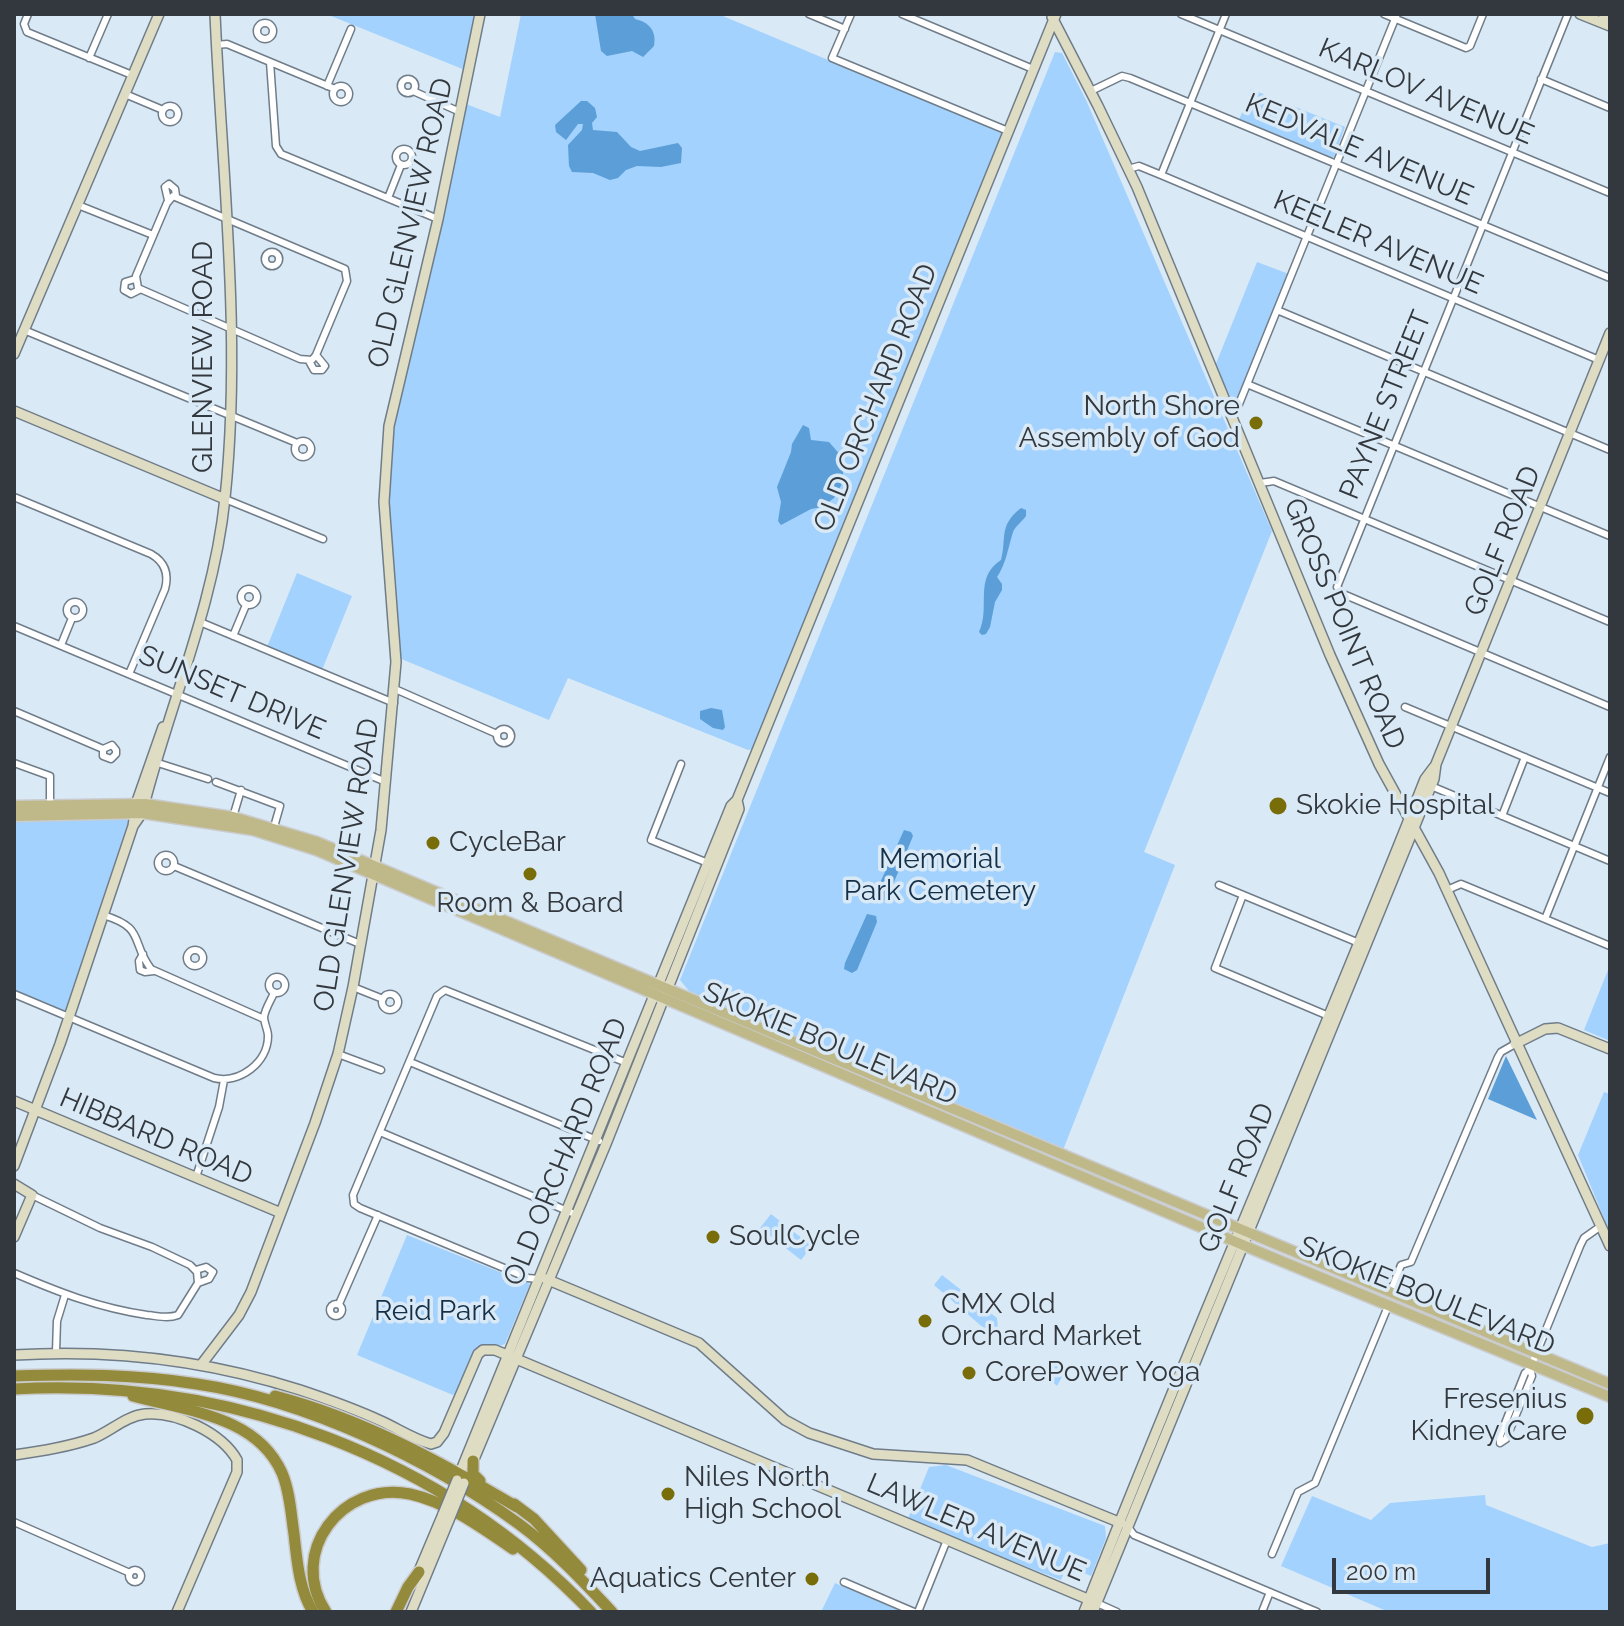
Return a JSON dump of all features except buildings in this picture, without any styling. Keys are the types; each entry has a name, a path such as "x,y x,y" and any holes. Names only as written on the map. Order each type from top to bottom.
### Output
{"highway":[{"path":"14,1376 112,1375 242,1388 315,1406 365,1425 517,1507"},
{"path":"198,1384 305,1413 366,1437 440,1474 520,1525 564,1563 609,1609"},
{"path":"14,1389 106,1389 166,1394 230,1406 333,1439 404,1471 489,1522 542,1565 591,1612"},
{"path":"106,1389 216,1418 243,1429 261,1442 277,1463 286,1483 301,1584 313,1612"},
{"path":"473,1461 476,1478 534,1519 594,1584 609,1609"},
{"path":"326,1612 315,1582 314,1565 320,1538 339,1512 375,1493 409,1494 426,1499 461,1516 542,1565"},
{"path":"399,1612 408,1587 419,1572"}],"main road":[{"path":"14,354 159,14"},
{"name":"GLENVIEW ROAD","path":"139,808 158,763 200,622 217,551 225,499 231,416 231,328 215,14"},
{"name":"OLD GLENVIEW ROAD","path":"201,1365 242,1309 281,1213 338,1054 353,987 374,870 395,689 396,645 385,544 386,452 394,399 438,219 480,14"},
{"path":"1580,14 1610,26"},
{"path":"1603,14 1610,17"},
{"name":"OLD ORCHARD ROAD","path":"543,1279 577,1215 606,1144 712,865 731,806 737,800 1053,16"},
{"name":"GROSS POINT ROAD","path":"1053,16 1128,169 1333,662 1387,781 1447,890 1610,1246"},
{"name":"GOLF ROAD","path":"1334,1018 1359,943 1431,786 1436,764 1610,333"},
{"name":"KEELER AVENUE","path":"1599,360 1610,364"},
{"path":"14,411 225,499"},
{"name":"GLENVIEW ROAD","path":"14,1166 103,915 170,706 177,694"},
{"name":"GOLF ROAD","path":"1093,1605 1123,1524 1334,1018 1411,826 1425,779 1436,764"},
{"name":"SKOKIE BOULEVARD","path":"14,806 50,809 139,808 274,827 317,842 659,998 1531,1367 1610,1397"},
{"name":"SKOKIE BOULEVARD","path":"14,816 50,809"},
{"name":"SKOKIE BOULEVARD","path":"232,822 374,870 664,986 1610,1384"},
{"name":"OLD ORCHARD ROAD","path":"411,1612 446,1517 543,1279 566,1210 627,1063 659,998"},
{"path":"1515,1044 1545,1029 1558,1028 1610,1049"},
{"name":"HIBBARD ROAD","path":"14,1101 281,1213"},
{"path":"14,1184 32,1195 14,1237"},
{"path":"543,1279 699,1343 799,1429 886,1457 967,1460 1123,1524"},
{"path":"14,1355 56,1352 116,1354 201,1365 300,1390 431,1444 444,1433 478,1354 489,1349 512,1357"},
{"name":"OLD ORCHARD ROAD","path":"462,1478 473,1461 512,1357"},
{"name":"LAWLER AVENUE","path":"512,1357 947,1540 1093,1605"},
{"path":"14,1455 82,1442 133,1417 152,1414 177,1419 222,1443 237,1460 237,1472 177,1612"},
{"name":"OLD ORCHARD ROAD","path":"419,1572 446,1517"},
{"name":"GOLF ROAD","path":"1084,1612 1093,1605 1122,1540 1123,1524"}],"street":[{"path":"28,14 25,30 132,75"},
{"path":"89,58 108,14"},
{"path":"809,14 845,29"},
{"path":"851,14 832,58 1008,131"},
{"path":"902,14 1033,69"},
{"name":"KARLOV AVENUE","path":"1181,14 1610,193"},
{"path":"1161,175 1226,14"},
{"path":"1384,14 1396,16 1468,48 1483,14"},
{"name":"PAYNE STREET","path":"1481,653 1343,594 1338,590 1338,584 1568,14"},
{"path":"1231,411 1239,404 1396,16"},
{"path":"327,86 351,29"},
{"path":"255,56 262,38"},
{"path":"216,45 227,44 335,89"},
{"path":"270,62 278,150 284,156 438,219"},
{"name":"KEDVALE AVENUE","path":"1091,91 1126,77 1610,278"},
{"path":"1541,79 1610,108"},
{"path":"413,91 460,112"},
{"path":"125,94 163,110"},
{"path":"388,198 401,165"},
{"name":"KEELER AVENUE","path":"1128,169 1139,166 1599,360"},
{"path":"176,196 175,189 169,184 165,187 168,200 135,279 140,290 309,361 314,370 322,370 325,366 316,355"},
{"path":"168,200 176,196 345,269 347,281 316,355 309,361"},
{"path":"78,205 153,235"},
{"path":"275,253 280,241"},
{"path":"135,279 125,282 124,290 131,294 140,290"},
{"path":"1277,310 1610,450"},
{"path":"24,330 297,443"},
{"path":"1247,384 1610,536"},
{"path":"1260,483 1274,481 1610,622"},
{"path":"14,497 151,554 162,563 167,574 165,589 129,674"},
{"path":"225,499 323,539"},
{"path":"233,636 246,605"},
{"path":"61,645 72,618"},
{"path":"200,622 394,703"},
{"name":"SUNSET DRIVE","path":"14,626 386,782"},
{"path":"1481,653 1610,707"},
{"path":"395,689 497,734"},
{"path":"1405,707 1610,793"},
{"path":"14,711 103,749"},
{"path":"1502,816 1525,757"},
{"path":"1545,919 1610,757"},
{"path":"14,763 50,776 50,809"},
{"path":"158,763 280,806 274,827"},
{"path":"681,764 651,840 712,865"},
{"path":"1431,786 1610,861"},
{"path":"232,822 241,790"},
{"path":"174,866 360,944"},
{"path":"1447,890 1461,884 1610,946"},
{"path":"1219,885 1359,943"},
{"path":"1243,895 1215,968 1334,1018"},
{"path":"103,915 130,927 149,966 154,970 264,1019"},
{"path":"185,983 192,965"},
{"path":"353,987 383,999"},
{"path":"543,1279 528,1278 378,1215 354,1204 353,1195 437,996 445,990 627,1063"},
{"path":"14,994 224,1080 244,1074 260,1059 268,1038 264,1019 274,993"},
{"path":"1272,1554 1298,1492 1313,1485 1316,1480 1389,1306 1390,1293 1401,1265 1411,1262 1498,1057 1515,1044"},
{"path":"338,1054 381,1070"},
{"path":"410,1062 606,1144"},
{"path":"196,1177 214,1127 224,1080"},
{"path":"380,1132 577,1215"},
{"path":"14,1273 65,1295 118,1311 171,1317 181,1311 197,1276 206,1267 213,1272 209,1279 197,1276 168,1254 116,1235 32,1195"},
{"path":"339,1304 378,1215"},
{"path":"1531,1367 1532,1376 1524,1396 1506,1439 1500,1443 1525,1373 1531,1367 1580,1246 1584,1238 1601,1226"},
{"path":"56,1352 57,1321 65,1295"},
{"path":"14,1522 130,1573"},
{"path":"1123,1524 1134,1535 1317,1612"},
{"path":"1122,1540 1134,1535"},
{"path":"844,1582 916,1612 947,1540"},
{"path":"1262,1612 1270,1592"},
{"name":"LAWLER AVENUE","path":"1093,1605 1117,1612"}],"green space":[{"path":"326,14 475,14 465,70"},
{"path":"521,14 718,14 1003,133 753,749 748,750 568,678 549,720 399,658 388,533 389,451 400,388 437,244 466,104 500,117"},
{"name":"Memorial Park Cemetery","path":"1055,52 1062,53 1086,100 1272,531 1144,852 1175,865 1063,1150 689,991 680,980"},
{"path":"1251,89 1345,127 1334,157 1239,120"},
{"path":"1257,262 1289,274 1234,405 1215,366"},
{"path":"297,573 352,596 322,670 267,647"},
{"path":"125,817 128,822 65,1011 14,990 14,819"},
{"path":"1610,965 1610,1041 1584,1030"},
{"path":"1604,1092 1610,1094 1610,1233 1578,1155"},
{"path":"771,1214 812,1246 801,1260 760,1228"},
{"name":"Reid Park","path":"407,1235 530,1284 505,1344 482,1347 474,1352 453,1395 357,1355"},
{"path":"942,1275 997,1318 998,1328 987,1331 934,1285"},
{"path":"1054,1364 1065,1371 1057,1386 1045,1375 1046,1367"},
{"path":"946,1465 1105,1526 1106,1538 1091,1576 1067,1566 1061,1580 907,1521 929,1467"},
{"path":"1485,1495 1486,1505 1592,1547 1610,1543 1610,1612 1389,1612 1281,1566 1312,1496 1371,1520 1390,1503"},
{"path":"835,1583 903,1612 821,1612"}],"shaded area":[{"path":"595,14 632,14 651,28 654,46 643,57 632,51 607,56 601,51"},
{"path":"581,101 587,101 595,108 597,117 592,123 593,130 617,132 631,147 640,151 678,143 682,148 681,163 661,167 637,166 610,180 593,173 572,172 568,145 582,130 583,124 578,124 566,140 556,132 555,125"},
{"path":"803,425 809,428 811,440 829,442 843,458 843,482 834,498 822,507 811,509 781,525 778,521 781,502 777,487 792,444"},
{"path":"1021,508 1026,510 1026,516 1013,532 997,577 1002,590 995,602 990,627 982,635 979,632 987,575 1001,560 1006,527"},
{"path":"711,708 722,710 723,730 713,728 700,719 700,711"},
{"path":"904,830 913,836 887,899 881,902 875,894"},
{"path":"867,914 876,916 877,922 857,970 852,973 844,969 845,963"},
{"path":"1506,1056 1537,1120 1488,1099"}],"place":[{"name":"North Shore Assembly of God","path":"1256,423"},
{"name":"Skokie Hospital","path":"1278,806"},
{"name":"CycleBar","path":"433,843"},
{"name":"Room & Board","path":"530,874"},
{"name":"SoulCycle","path":"713,1237"},
{"name":"CMX Old Orchard Market","path":"925,1321"},
{"name":"CorePower Yoga","path":"969,1373"},
{"name":"Fresenius Kidney Care","path":"1585,1416"},
{"name":"Niles North High School","path":"668,1494"},
{"name":"Aquatics Center","path":"812,1579"}]}
